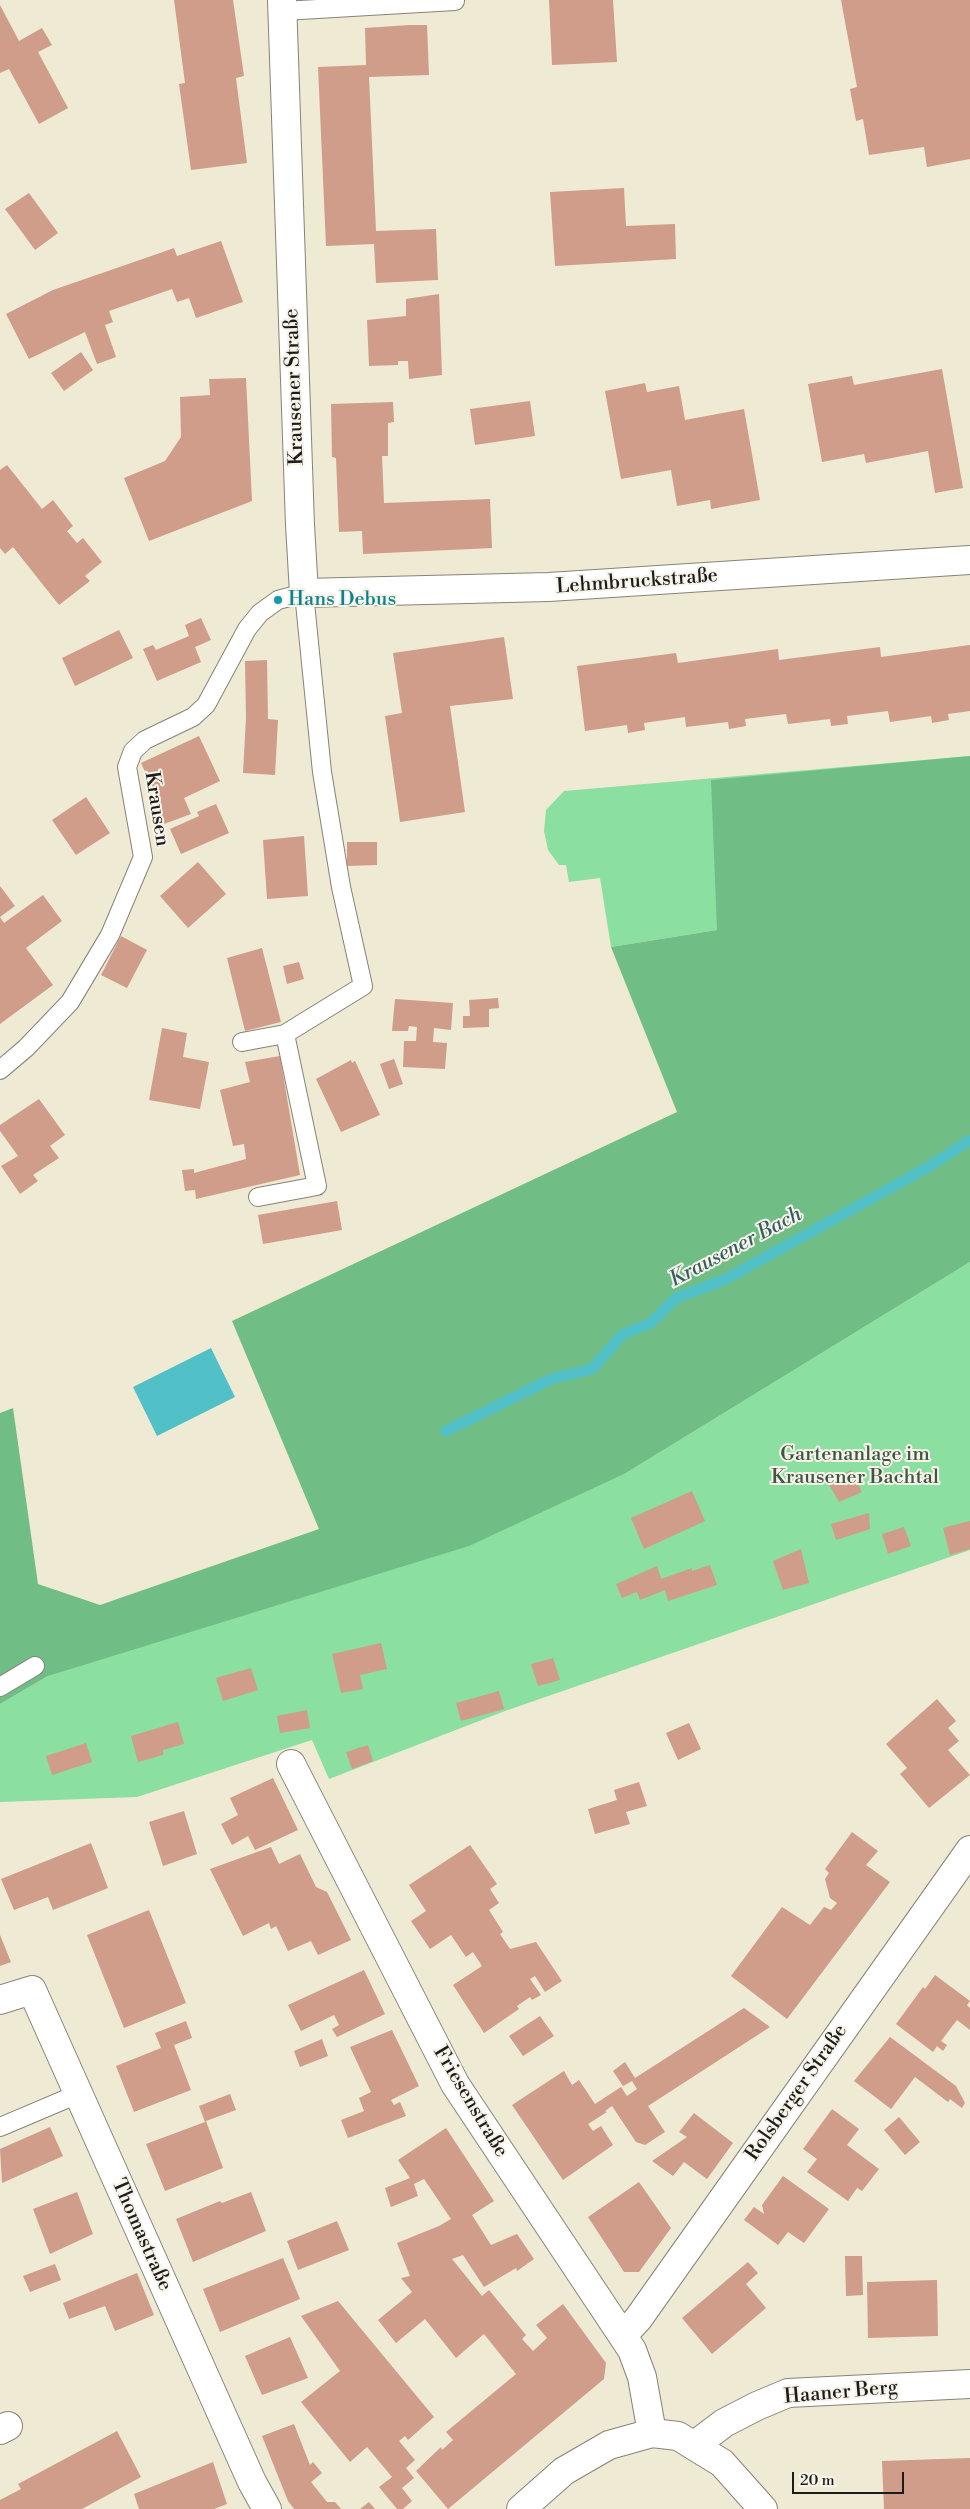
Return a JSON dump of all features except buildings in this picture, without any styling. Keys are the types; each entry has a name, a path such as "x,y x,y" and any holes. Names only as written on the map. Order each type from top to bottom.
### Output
{"street":[{"name":"Krausener Straße","path":"282,6 304,593"},
{"name":"Lehmbruckstraße","path":"304,593 549,587 970,560"},
{"name":"Friesenstraße","path":"291,1764 455,2084 632,2350 642,2377 652,2433"},
{"name":"Rolsberger Straße","path":"623,2336 638,2319 970,1850"},
{"name":"Thomastraße","path":"0,2000 32,1990 252,2482 267,2509"},
{"name":"Haaner Berg","path":"695,2445 724,2423 788,2393 970,2384"},
{"path":"521,2509 564,2471 609,2445 652,2433 678,2436 722,2463 763,2509"}],"lane":[{"path":"282,6 455,1"},
{"name":"Krausener Straße","path":"285,1034 363,986 341,886 322,772 304,593"},
{"name":"Krausen","path":"0,1070 26,1048 70,1002 110,935 143,857 127,767 133,751 145,740 194,717 206,706 247,629 260,613 278,600 304,593"},
{"path":"242,1042 285,1034 317,1186 258,1197"},
{"path":"0,1687 35,1666"},
{"path":"0,2127 78,2094"}],"green space":[{"path":"970,756 717,930 611,947 600,878 569,882 566,865 559,865 548,850 544,831 546,810 564,791"},
{"path":"970,756 970,1262 626,1473 469,1546 48,1676 0,1704 0,1413 13,1408 38,1584 100,1605 319,1529 232,1321 677,1112 611,947 717,930 711,780"},
{"name":"Gartenanlage im Krausener Bachtal","path":"970,1262 970,1550 505,1711 329,1779 312,1740 137,1797 0,1802 0,1704 48,1676 626,1473"}],"water":[{"path":"211,1348 235,1397 157,1436 133,1387"}],"waterway":[{"name":"Krausener Bach","path":"446,1431 551,1379 592,1369 623,1334 651,1323 676,1298 726,1279 930,1166 970,1140"}],"place":[{"name":"Hans Debus","path":"278,600"}]}
